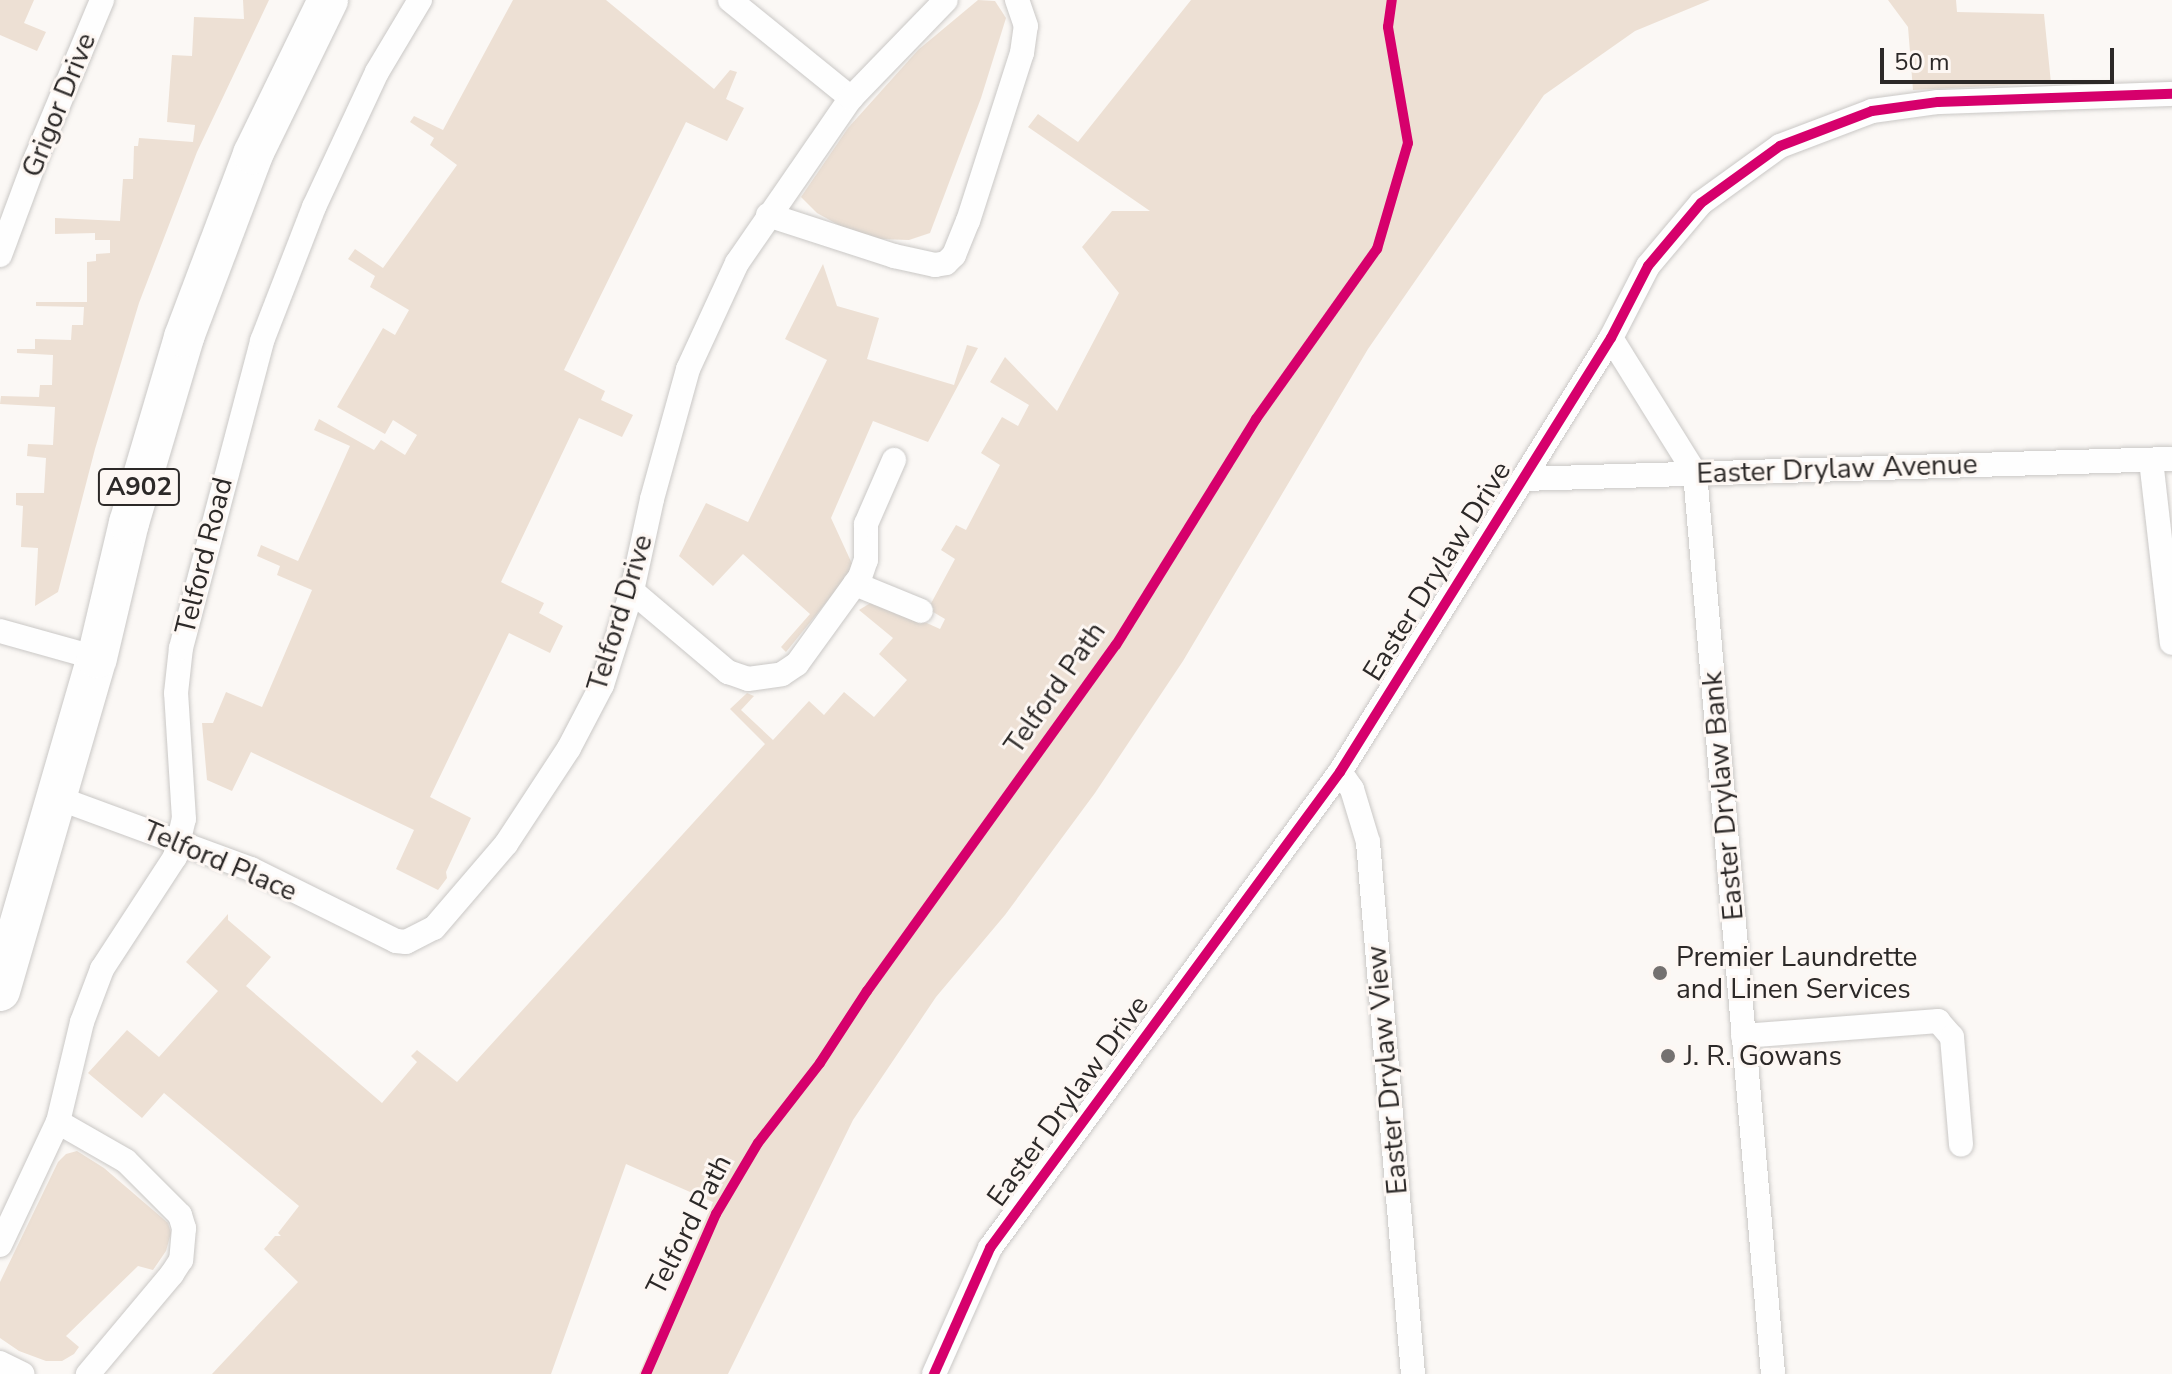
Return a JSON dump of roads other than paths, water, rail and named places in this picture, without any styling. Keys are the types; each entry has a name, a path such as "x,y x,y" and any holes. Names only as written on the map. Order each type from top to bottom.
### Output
{"main road":[{"name":"A902","path":"0,991 97,658 129,523 184,337 253,154 328,0"}],"street":[{"name":"Grigor Drive","path":"0,255 36,158 102,0"},
{"name":"Telford Road","path":"0,1245 58,1122 82,1022 102,969 117,942 163,880 180,840 184,772 176,693 181,648 258,355 314,207 377,72 420,0"},
{"path":"730,0 851,98"},
{"name":"Telford Drive","path":"381,935 406,942 434,928 506,844 569,748 602,685 632,591 652,499 688,369 737,263 851,98 946,0"},
{"path":"768,215 894,256 935,265 946,263 954,255 968,221 1022,53 1026,26 1017,0"},
{"name":"Easter Drylaw Drive","path":"934,1374 990,1248 1340,772 1611,338 1648,266 1701,203 1780,146 1872,111 1938,102 2172,94"},
{"name":"Easter Drylaw Bank","path":"1611,338 1695,473 1773,1374"},
{"name":"Easter Drylaw Avenue","path":"1523,479 2162,459 2172,643"},
{"path":"632,591 728,672 748,679 765,679 797,664 855,584 866,560 866,524 894,460"},
{"path":"855,584 921,611"},
{"path":"0,631 97,658"},
{"name":"Easter Drylaw View","path":"1340,772 1352,789 1368,842 1413,1374"},
{"name":"Telford Place","path":"55,797 180,840 251,869 381,935"},
{"path":"1743,1036 1938,1021 1952,1037 1961,1145"},
{"path":"58,1122 101,1144 135,1168 180,1215 184,1228 181,1260 172,1274 88,1374"},
{"path":"0,1363 23,1374"}],"place":[{"name":"Premier Laundrette and Linen Services","path":"1660,973"},
{"name":"J. R. Gowans","path":"1668,1056"}]}
